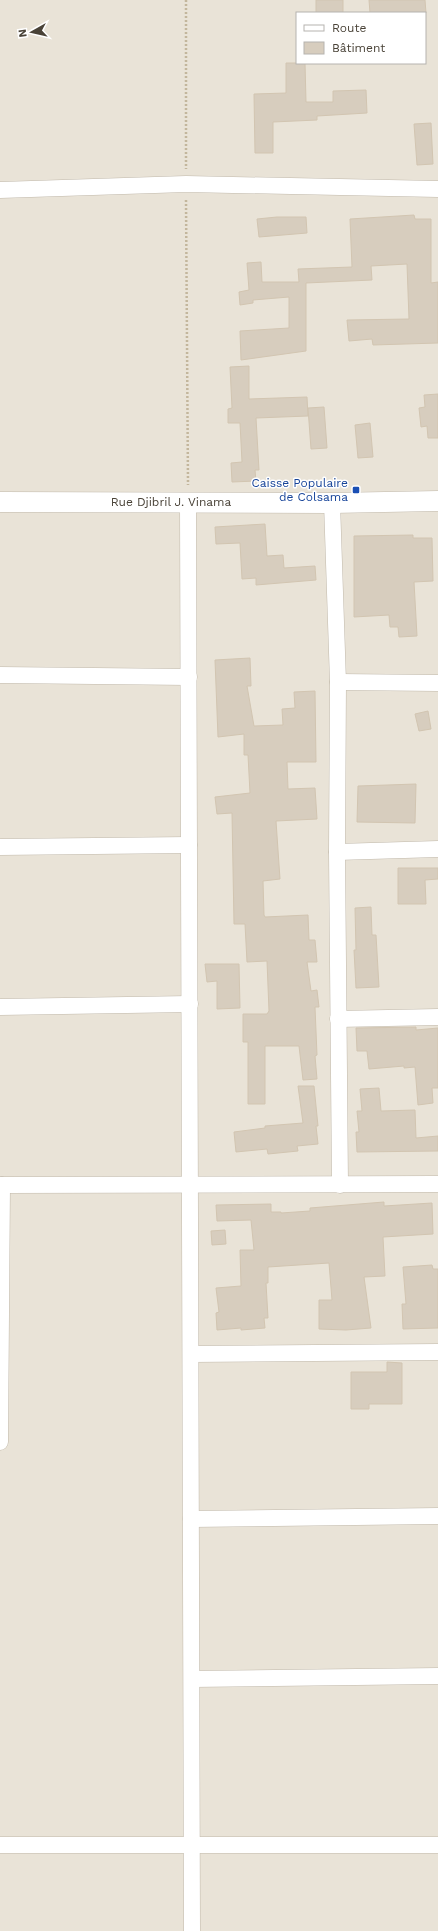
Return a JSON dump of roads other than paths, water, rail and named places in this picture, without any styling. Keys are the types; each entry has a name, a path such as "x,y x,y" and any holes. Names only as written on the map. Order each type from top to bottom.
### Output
{"street":[{"path":"0,190 186,184 438,189"},
{"name":"Rue Djibril J. Vinama","path":"0,502 332,503 438,501"},
{"path":"188,502 192,1931"},
{"path":"332,503 338,682 337,852 340,1185"},
{"path":"0,675 188,677"},
{"path":"338,682 438,683"},
{"path":"0,847 189,845"},
{"path":"337,852 438,849"},
{"path":"0,1007 190,1004"},
{"path":"338,1020 438,1017"},
{"path":"0,1442 1,1185 438,1184"},
{"path":"191,1354 438,1352"},
{"path":"191,1519 438,1516"},
{"path":"192,1679 438,1676"},
{"path":"0,1845 438,1845"}],"place":[{"name":"Caisse Populaire de Colsama","path":"356,490"}]}
